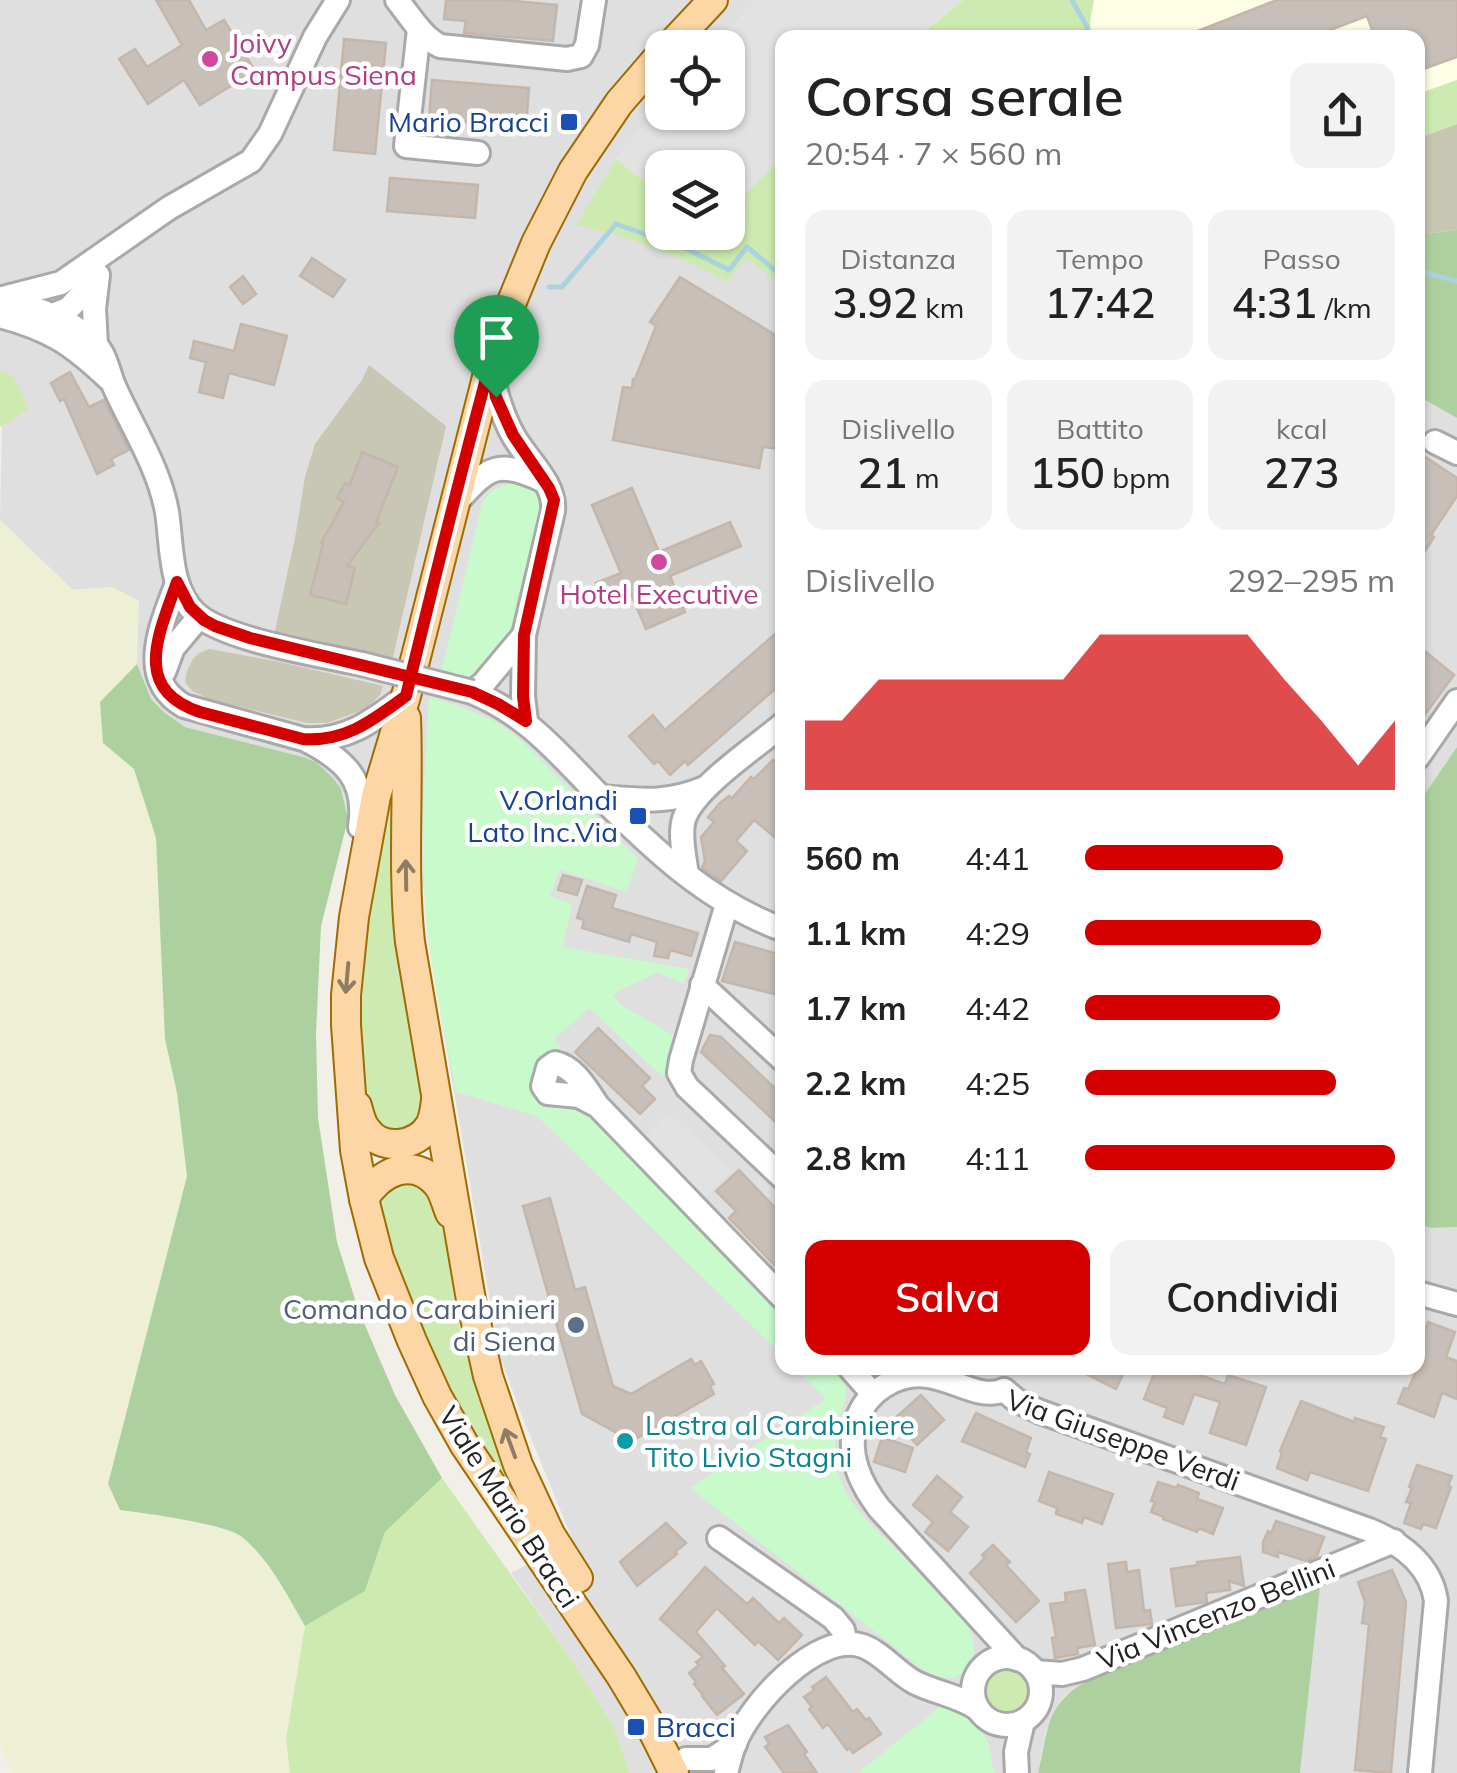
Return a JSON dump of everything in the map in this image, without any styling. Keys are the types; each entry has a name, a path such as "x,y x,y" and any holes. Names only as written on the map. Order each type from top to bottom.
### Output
{"main road":[{"path":"685,30 713,0"},
{"name":"Viale Mario Bracci","path":"645,73 619,103 562,190 513,295 490,364 406,696 376,796 358,881 346,1025 354,1150 364,1199 379,1258 437,1396 464,1444 684,1768"},
{"name":"Viale Mario Bracci","path":"406,696 407,909 471,1300 488,1376 511,1446 554,1541 642,1676 684,1768"},
{"path":"346,1025 356,1102 373,1138 398,1145 419,1136 430,1126 437,1094"},
{"path":"364,1199 382,1177 401,1170 420,1172 441,1191 463,1248"}],"street":[{"path":"0,299 61,283 169,208 256,156 315,37 338,0"},
{"path":"397,0 433,43 440,46 576,58 588,45 594,0"},
{"path":"419,28 406,146 478,154"},
{"path":"91,351 97,279 106,253"},
{"path":"0,312 53,316 68,309 97,279"},
{"path":"53,316 51,300 61,283"},
{"path":"0,299 53,316 82,333 91,351"},
{"path":"0,312 91,351 107,362 112,382 161,489 177,582 199,617 250,638 472,692 498,704 526,721 645,840 687,876 726,904 775,926"},
{"path":"490,364 504,418 552,494 554,506 524,635 526,721"},
{"path":"1435,442 1457,453"},
{"path":"453,506 480,476 496,469 515,469 544,481"},
{"path":"177,582 155,659 156,672 173,700 192,710 303,739 326,739 371,722 406,696"},
{"path":"163,688 168,656 199,617"},
{"path":"472,692 524,635"},
{"path":"1425,747 1457,701"},
{"path":"687,876 682,823 688,810 705,788 775,731"},
{"path":"303,739 339,760 360,789 363,806 356,852 358,881"},
{"path":"601,797 654,802 705,788"},
{"path":"645,840 654,802"},
{"path":"645,840 682,823"},
{"path":"726,904 680,1060 680,1077 775,1170"},
{"path":"702,985 775,1053"},
{"path":"598,1106 775,1290"},
{"path":"1425,1295 1457,1304"},
{"path":"726,1773 734,1744 756,1708 786,1676 814,1656 846,1644 865,1647 913,1682 968,1702 984,1716 1012,1722 1032,1714 1038,1704 1040,1682 862,1485 852,1439 859,1415 873,1394 856,1375"},
{"name":"Via Giuseppe Verdi","path":"873,1394 892,1381 921,1375 985,1393 996,1393 1004,1379 1023,1404 1050,1416 1394,1541 1423,1568 1436,1601 1420,1773"},
{"path":"719,1538 833,1618 843,1630 846,1644"},
{"name":"Via Vincenzo Bellini","path":"1026,1666 1052,1675 1098,1664 1394,1541"},
{"path":"977,1615 986,1654 973,1694 978,1709"},
{"path":"938,1690 964,1684 998,1658 1026,1666"},
{"path":"1012,1722 1017,1762"},
{"path":"684,1768 712,1759 734,1744"}],"shaded area":[{"path":"0,0 756,0 729,30 645,30 645,125 616,159 577,225 645,244 645,250 676,255 727,281 745,257 775,280 775,1375 1425,1375 1425,1226 1457,1227 1457,1773 1300,1773 1319,1586 1082,1684 1062,1699 1046,1730 1038,1773 630,1773 614,1727 511,1573 573,1541 499,1353 429,945 424,888 348,819 341,789 316,762 185,727 165,713 151,699 137,664 138,601 112,587 71,590 0,520 2,426 28,408 14,376 0,370"},
{"path":"756,0 963,0 925,30 775,30 775,164 745,194 745,150 645,150 645,182 616,159 645,125 645,130 745,130 745,30 729,30"},
{"path":"1094,0 1457,0 1457,80 1425,91 1425,30 1091,30"},
{"path":"1457,124 1457,230 1425,234 1425,135"},
{"path":"369,365 446,426 392,661 274,635 315,444"},
{"path":"1425,400 1457,418 1457,747 1425,794"},
{"path":"0,520 73,590 112,587 139,601 137,664 100,702 134,769 156,838 165,1039 177,1093 187,1176 108,1484 120,1510 239,1534 274,1572 305,1626 286,1739 290,1773 12,1773 0,1743"},
{"path":"209,649 383,686 366,709 327,723 307,723 211,700 192,691 185,682 187,671 199,653"},
{"path":"668,1113 732,1171 704,1197 644,1136"}],"green space":[{"path":"963,0 1094,0 1091,30 926,30"},
{"path":"1457,80 1457,124 1425,135 1425,91"},
{"path":"616,159 645,182 645,245 576,225"},
{"path":"775,164 775,280 746,258 727,281 658,250 745,250 745,194"},
{"path":"1457,230 1457,418 1425,400 1425,234"},
{"path":"0,370 14,376 29,409 0,427"},
{"path":"512,483 534,490 542,512 511,638 475,681 441,672 483,501 492,490"},
{"path":"137,664 151,699 185,727 316,762 341,789 348,819 321,926 316,1034 318,1118 337,1242 358,1309 395,1395 442,1478 385,1532 365,1591 305,1626 269,1567 242,1537 203,1524 120,1510 108,1484 187,1176 177,1093 165,1039 156,838 134,769 103,743 100,702"},
{"path":"429,697 500,724 523,742 638,859 626,892 560,870 550,896 572,904 563,947 690,969 684,983 657,973 614,996 621,1005 676,1037 663,1077 589,1008 554,1039 561,1047 537,1070 575,1102 775,1310 775,1348 537,1116 456,1092 432,965 423,816"},
{"path":"1457,747 1457,1227 1425,1226 1425,794"},
{"path":"391,766 429,1101 412,1133 378,1131 363,1098 360,991 366,885"},
{"path":"417,1177 441,1210 465,1351 535,1522 488,1467 410,1321 375,1201 377,1194"},
{"path":"802,1375 840,1377 846,1398 835,1442 844,1489 869,1523 967,1625 974,1650 969,1666 957,1676 945,1678 924,1670 690,1488 826,1399"},
{"path":"442,1478 576,1666 614,1727 630,1773 290,1773 286,1739 305,1626 365,1591 385,1532"},
{"path":"1320,1586 1300,1773 1038,1773 1054,1712 1082,1684"},
{"path":"1006,1667 1023,1674 1030,1691 1023,1708 1006,1715 989,1708 982,1691 989,1674"},
{"path":"943,1704 983,1734 995,1773 858,1773"}],"building":[{"path":"156,0 189,0 206,30 224,20 255,71 200,105 184,80 148,104 119,59 135,49 147,67 182,45"},
{"path":"446,0 557,5 553,41 464,33 466,21 444,19"},
{"path":"1277,0 1457,0 1457,57 1425,68 1425,30 1372,30 1367,16 1330,30 1200,30"},
{"path":"344,39 386,43 375,154 334,150"},
{"path":"432,80 529,88 526,127 429,119"},
{"path":"390,178 478,185 475,218 387,211"},
{"path":"312,258 345,280 333,297 300,276"},
{"path":"243,276 256,294 243,304 230,287"},
{"path":"680,277 775,335 775,448 763,447 759,468 613,440 623,387 632,388 656,326 650,322"},
{"path":"241,324 287,336 274,385 229,373 223,398 199,392 206,362 190,358 194,341 234,351"},
{"path":"70,372 89,407 104,400 129,450 111,459 114,465 97,474 64,399 60,401 51,383"},
{"path":"362,452 398,467 376,522 379,523 347,566 355,568 346,604 310,595 321,543 344,502 337,498 345,483 350,485"},
{"path":"1425,457 1457,478 1457,496 1431,535 1434,537 1425,551"},
{"name":"Hotel Executive","path":"632,488 659,552 730,522 741,546 670,576 685,612 646,629 631,594 605,605 596,583 621,573 592,505"},
{"path":"775,634 775,689 688,765 685,761 670,775 658,761 654,764 629,736 653,715 665,730"},
{"path":"1425,653 1454,675 1425,714"},
{"path":"775,762 775,837 754,820 736,841 747,851 721,881 702,868 705,861 701,837 714,822 708,817 720,803 732,798 751,777 754,779"},
{"path":"563,875 582,880 577,895 558,890"},
{"path":"587,886 616,895 612,908 698,933 691,956 670,950 668,958 654,956 657,942 631,934 629,942 582,928 584,920 577,918"},
{"path":"735,942 775,953 775,994 722,981"},
{"path":"598,1028 650,1078 642,1086 655,1099 640,1114 575,1052"},
{"path":"710,1035 721,1037 775,1088 775,1121 701,1052"},
{"path":"739,1170 775,1208 775,1266 729,1218 736,1211 716,1191"},
{"name":"Comando Carabinieri di Siena","path":"550,1198 575,1290 585,1287 613,1386 631,1394 691,1359 695,1365 701,1361 714,1384 710,1386 714,1394 632,1441 582,1414 523,1206"},
{"path":"1428,1322 1455,1332 1446,1357 1457,1361 1457,1399 1442,1393 1434,1417 1398,1403 1415,1375 1425,1375"},
{"path":"1088,1375 1123,1375 1116,1389"},
{"path":"1153,1375 1200,1375 1225,1384 1228,1375 1266,1387 1246,1445 1210,1433 1220,1402 1194,1394 1183,1424 1164,1417 1167,1408 1144,1399"},
{"path":"921,1395 944,1420 917,1445 894,1419"},
{"path":"1301,1401 1354,1422 1355,1418 1384,1427 1380,1437 1386,1439 1368,1491 1310,1472 1307,1480 1277,1468"},
{"path":"976,1413 1031,1438 1025,1467 962,1441"},
{"path":"882,1437 913,1448 905,1472 874,1462"},
{"path":"1417,1465 1452,1476 1436,1528 1423,1524 1421,1529 1404,1523"},
{"path":"1049,1472 1113,1494 1102,1524 1084,1517 1082,1523 1056,1514 1057,1508 1039,1501"},
{"path":"937,1476 962,1497 950,1512 968,1527 948,1551 925,1532 933,1522 913,1505"},
{"path":"1158,1482 1199,1493 1197,1499 1223,1508 1213,1534 1199,1528 1197,1532 1151,1512"},
{"path":"1276,1521 1324,1537 1317,1556 1306,1561 1278,1552 1278,1557 1263,1552 1263,1542"},
{"path":"666,1523 686,1543 637,1586 620,1562"},
{"path":"993,1545 1039,1601 1016,1622 970,1573"},
{"path":"1240,1557 1244,1586 1229,1581 1230,1590 1206,1593 1207,1602 1176,1606 1171,1569"},
{"path":"1126,1562 1127,1572 1139,1570 1144,1611 1150,1610 1152,1624 1116,1628 1108,1564"},
{"path":"705,1567 747,1604 753,1598 779,1623 784,1618 802,1635 778,1660 758,1641 755,1645 717,1608 696,1632 744,1694 717,1715 689,1673 703,1657 660,1619"},
{"path":"1392,1570 1406,1602 1391,1773 1355,1770 1369,1624 1362,1623 1365,1602 1358,1582"},
{"path":"1085,1590 1095,1645 1077,1648 1078,1654 1055,1658 1050,1604 1066,1602 1065,1593"},
{"path":"826,1677 853,1712 857,1709 866,1720 869,1718 881,1734 853,1753 828,1724 823,1728 804,1697"},
{"path":"788,1725 817,1773 784,1773 765,1747 769,1744 765,1737"}],"waterway":[{"path":"1072,0 1087,30"},
{"path":"549,287 562,287 616,224 687,249 729,270 747,247 775,270"},
{"path":"1425,273 1457,281"}],"place":[{"name":"Joivy Campus Siena","path":"210,59"},
{"name":"Mario Bracci","path":"569,122"},
{"name":"Hotel Executive","path":"659,562"},
{"name":"V.Orlandi Lato Inc.Via","path":"638,816"},
{"name":"Comando Carabinieri di Siena","path":"576,1325"},
{"name":"Lastra al Carabiniere Tito Livio Stagni","path":"625,1441"},
{"name":"Bracci","path":"636,1727"}],"route":[{"path":"496,397 490,364 453,506 431,595 406,696 362,728 340,737 316,740 200,712 170,696 155,666 166,612 177,582 190,607 215,626 250,638 362,664 472,692 526,721 524,635 554,500 513,435 496,397"}]}
